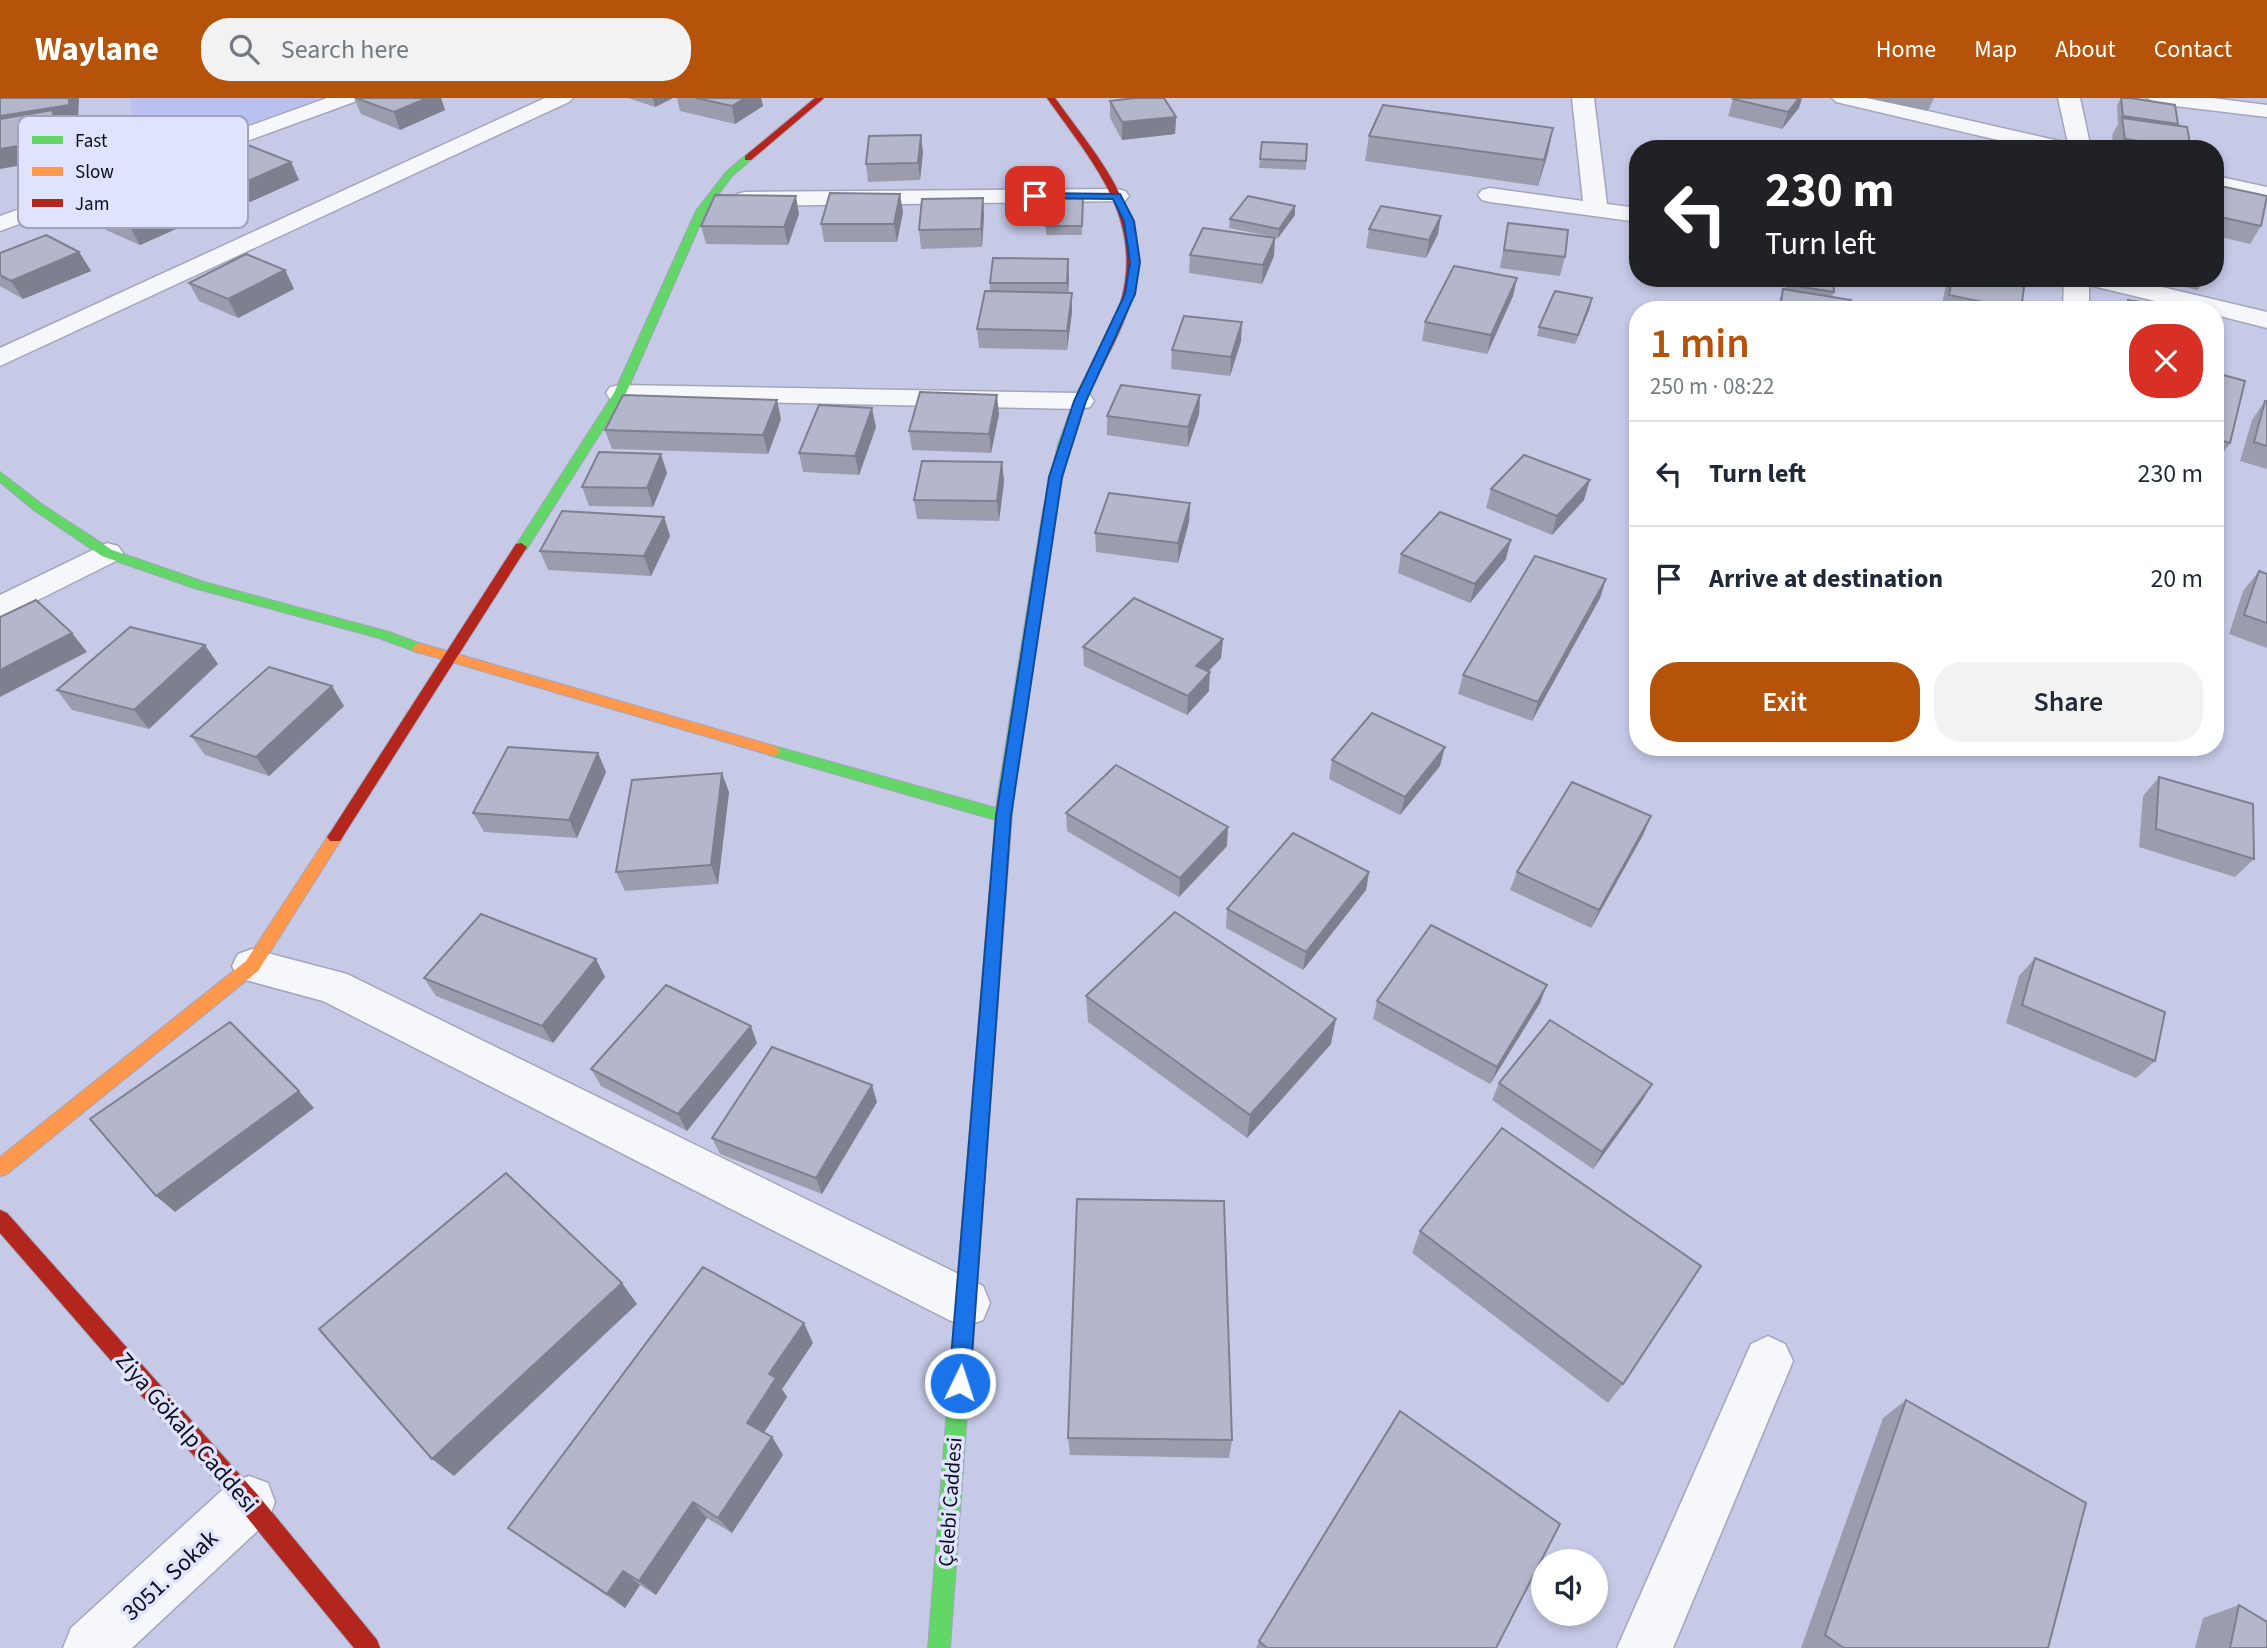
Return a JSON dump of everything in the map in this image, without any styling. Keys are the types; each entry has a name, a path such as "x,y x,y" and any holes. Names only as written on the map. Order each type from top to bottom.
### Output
{"street":[{"path":"248,134 347,98"},
{"path":"0,358 562,98"},
{"path":"0,1168 252,966 620,393 708,199 729,174 820,98"},
{"name":"Çelebi Caddesi","path":"939,1648 1003,816 1053,489 1080,401 1130,294 1135,262 1129,221 1117,196 1051,98"},
{"path":"1583,98 1596,209"},
{"path":"1843,98 2027,140"},
{"path":"2069,98 2078,140"},
{"path":"2158,98 2267,111"},
{"path":"2224,185 2267,194"},
{"path":"1490,195 1629,214"},
{"path":"708,199 1117,196"},
{"path":"0,224 18,217"},
{"path":"2129,287 2187,301"},
{"path":"2224,310 2267,320"},
{"path":"620,393 1080,401"},
{"path":"0,476 38,508 107,553 199,585 384,635 448,658 1003,816"},
{"path":"0,608 107,553"},
{"path":"252,966 332,986 966,1303"},
{"name":"Ziya Gökalp Caddesi","path":"0,1219 248,1502 369,1648"},
{"path":"1645,1648 1768,1361"},
{"name":"3051. Sokak","path":"91,1648 248,1502"}],"shaded area":[{"path":"130,98 322,98 248,124 248,116 132,116"}],"building":[{"path":"0,98 69,98 69,105 0,116"},
{"path":"356,98 427,98 394,112"},
{"path":"696,98 745,98 732,106"},
{"path":"1164,98 1176,117 1122,122 1110,101"},
{"path":"1734,98 1799,98 1788,112"},
{"path":"2121,98 2175,105 2178,124 2123,116"},
{"path":"1383,105 1553,128 1544,160 1369,136"},
{"path":"53,110 53,116 18,116 18,146 0,149 0,119"},
{"path":"2122,118 2187,127 2189,140 2132,140 2125,139"},
{"path":"921,135 918,163 866,164 869,136"},
{"path":"1262,142 1307,144 1306,161 1260,159"},
{"path":"248,145 291,162 248,181"},
{"path":"2224,187 2267,196 2261,226 2224,218"},
{"path":"830,193 900,194 894,224 821,224"},
{"path":"715,195 796,196 784,227 701,226"},
{"path":"1248,196 1295,206 1279,229 1230,219"},
{"path":"983,198 981,229 919,230 922,199"},
{"path":"1083,198 1082,226 1046,226 1047,199"},
{"path":"1381,206 1441,216 1429,240 1369,229"},
{"path":"1508,223 1568,230 1565,257 1504,250"},
{"path":"1203,228 1275,238 1263,265 1190,255"},
{"path":"46,235 79,252 11,281 0,275 0,253"},
{"path":"246,254 285,270 228,299 189,283"},
{"path":"993,258 1068,259 1067,283 990,283"},
{"path":"1454,266 1517,278 1491,335 1425,322"},
{"path":"1802,287 1834,287 1834,292"},
{"path":"1950,287 2024,287 2022,301 1978,301 1949,295"},
{"path":"1783,289 1851,300 1851,301 1781,301"},
{"path":"985,291 1072,293 1067,331 977,329"},
{"path":"1555,291 1592,298 1578,335 1539,327"},
{"path":"1184,316 1242,322 1231,357 1172,350"},
{"path":"2224,375 2245,381 2230,443 2224,441"},
{"path":"1121,385 1200,395 1188,427 1107,416"},
{"path":"920,392 997,395 989,434 909,431"},
{"path":"623,395 777,400 763,435 605,430"},
{"path":"2267,401 2267,446 2254,442"},
{"path":"819,405 872,408 855,456 799,453"},
{"path":"599,452 661,454 647,488 582,487"},
{"path":"1524,455 1590,480 1557,516 1491,489"},
{"path":"922,461 1002,462 997,501 914,500"},
{"path":"1109,493 1190,503 1178,543 1095,533"},
{"path":"562,511 664,517 644,556 540,551"},
{"path":"1440,512 1511,540 1475,584 1401,554"},
{"path":"1535,556 1606,579 1538,702 1463,675"},
{"path":"2259,571 2267,574 2267,623 2244,615"},
{"path":"1134,598 1223,639 1196,666 1210,672 1188,696 1083,647"},
{"path":"36,600 72,633 0,670 0,617"},
{"path":"130,627 205,645 134,710 57,690"},
{"path":"269,667 332,686 256,757 191,736"},
{"path":"1372,713 1445,747 1405,797 1332,760"},
{"path":"508,747 598,753 569,820 473,813"},
{"path":"1116,765 1228,827 1180,878 1066,813"},
{"path":"722,773 711,865 616,872 632,780"},
{"path":"2159,777 2253,804 2254,859 2156,829"},
{"path":"1572,782 1651,816 1599,910 1517,872"},
{"path":"1293,833 1369,872 1306,952 1227,909"},
{"path":"1175,912 1336,1019 1250,1115 1086,996"},
{"path":"481,914 596,959 542,1026 424,978"},
{"path":"1431,925 1547,985 1497,1067 1377,1001"},
{"path":"2035,958 2165,1012 2155,1061 2022,1005"},
{"path":"666,985 751,1026 678,1114 591,1069"},
{"path":"1550,1020 1652,1084 1602,1152 1499,1083"},
{"path":"230,1022 299,1091 156,1196 90,1119"},
{"path":"772,1047 872,1085 816,1178 712,1138"},
{"path":"1502,1128 1701,1266 1623,1384 1420,1231"},
{"path":"506,1173 622,1283 432,1459 319,1329"},
{"path":"1077,1199 1224,1201 1232,1440 1068,1438"},
{"path":"703,1267 804,1323 769,1374 776,1378 747,1423 772,1437 718,1518 693,1502 639,1581 623,1571 607,1594 508,1528"},
{"path":"1906,1400 2086,1503 2048,1648 1844,1648 1825,1635"},
{"path":"1400,1411 1560,1524 1547,1549 1531,1549 1531,1580 1496,1648 1267,1648 1259,1641"},
{"path":"2239,1605 2267,1622 2267,1648 2230,1648"}],"traffic: fast":[{"path":"521,547 620,393 701,211 729,174 748,158"},
{"path":"1005,800 1048,516 1064,444 1083,393"},
{"path":"0,476 39,508 107,553 199,585 384,635 419,648"},
{"path":"774,751 1003,816"},
{"path":"939,1648 959,1385"}],"traffic: slow":[{"path":"419,648 774,751"},
{"path":"959,1385 1005,800"},
{"path":"0,1168 252,966 335,837"}],"traffic: jam":[{"path":"748,158 820,98"},
{"path":"1051,98 1115,192 1125,216 1131,242 1132,270 1126,300 1083,393"},
{"path":"335,837 521,547"},
{"path":"0,1219 249,1502 369,1648"}],"route":[{"path":"960,1383 1003,816 1042,549 1056,477 1080,401 1130,294 1135,262 1129,221 1117,196 1035,196"}]}
